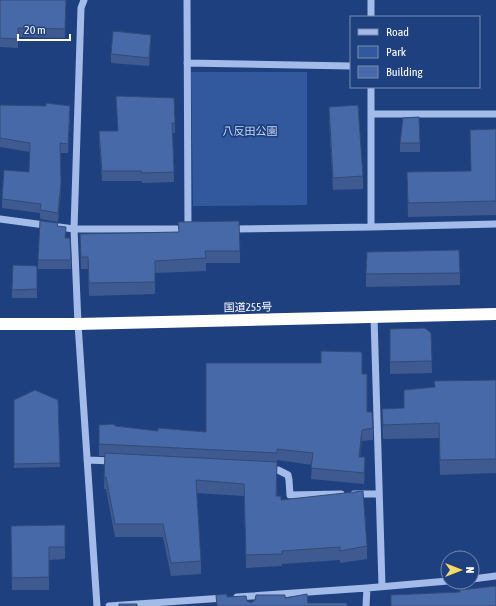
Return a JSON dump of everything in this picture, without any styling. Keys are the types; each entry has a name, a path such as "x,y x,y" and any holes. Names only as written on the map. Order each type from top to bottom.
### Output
{"highway":[{"name":"国道255号","path":"0,324 78,324 496,314"}],"street":[{"path":"84,0 81,8 74,229 78,324 97,606"},
{"path":"187,0 188,229"},
{"path":"371,0 371,16"},
{"path":"187,63 350,66"},
{"path":"370,227 372,88"},
{"path":"372,114 496,114"},
{"path":"0,219 74,229 196,229"},
{"path":"220,229 496,224"},
{"path":"374,317 382,586"},
{"path":"87,460 119,462"},
{"path":"262,469 278,470 288,474 290,495 380,494"},
{"path":"480,578 496,576"},
{"path":"109,606 250,597 440,582"},
{"path":"366,606 367,588"},
{"path":"250,597 251,606"}],"green space":[{"name":"八反田公園","path":"191,72 307,72 307,205 193,206"}],"building":[{"path":"0,0 66,0 65,29 18,28 18,39 0,38"},
{"path":"113,31 151,35 149,58 111,54"},
{"path":"116,96 174,98 175,123 172,123 174,172 142,173 142,171 102,171 99,131 118,131"},
{"path":"46,103 70,106 68,144 60,143 61,183 58,213 40,210 41,204 2,199 4,170 29,172 30,143 0,138 0,105 46,106"},
{"path":"358,105 363,176 333,178 329,107"},
{"path":"419,117 420,143 400,143 403,118"},
{"path":"496,129 496,201 408,203 407,172 471,171 470,130"},
{"path":"40,221 58,223 57,226 66,227 65,238 70,238 71,260 38,260"},
{"path":"239,221 240,251 205,251 206,258 155,261 155,282 89,283 88,257 81,257 80,234 179,232 178,222"},
{"path":"459,250 460,273 366,274 367,252"},
{"path":"13,265 37,266 37,289 12,290"},
{"path":"425,328 431,333 432,361 390,362 390,329"},
{"path":"321,351 362,352 362,374 367,374 367,412 372,412 373,428 362,430 359,457 365,457 364,473 311,468 313,453 277,449 277,453 99,444 99,425 114,424 115,426 158,431 158,428 206,432 206,363 321,363"},
{"path":"496,380 496,459 440,460 439,423 383,425 382,409 404,408 404,390 435,387 434,381"},
{"path":"35,390 58,400 60,463 14,464 14,400"},
{"path":"105,453 277,462 276,496 281,496 281,500 363,491 367,546 340,551 340,547 282,551 282,554 246,555 244,484 196,480 201,561 171,563 163,524 115,524 106,477 104,477"},
{"path":"65,525 65,547 49,547 49,577 12,578 11,526"},
{"path":"496,586 496,606 391,606 391,595 460,592 460,590 480,590 480,588"},
{"path":"227,594 227,597 246,596 247,601 251,603 255,600 256,595 285,595 285,598 307,594 308,603 347,603 347,606 217,606 216,595"},
{"path":"119,604 137,604 137,606 119,606"}]}
